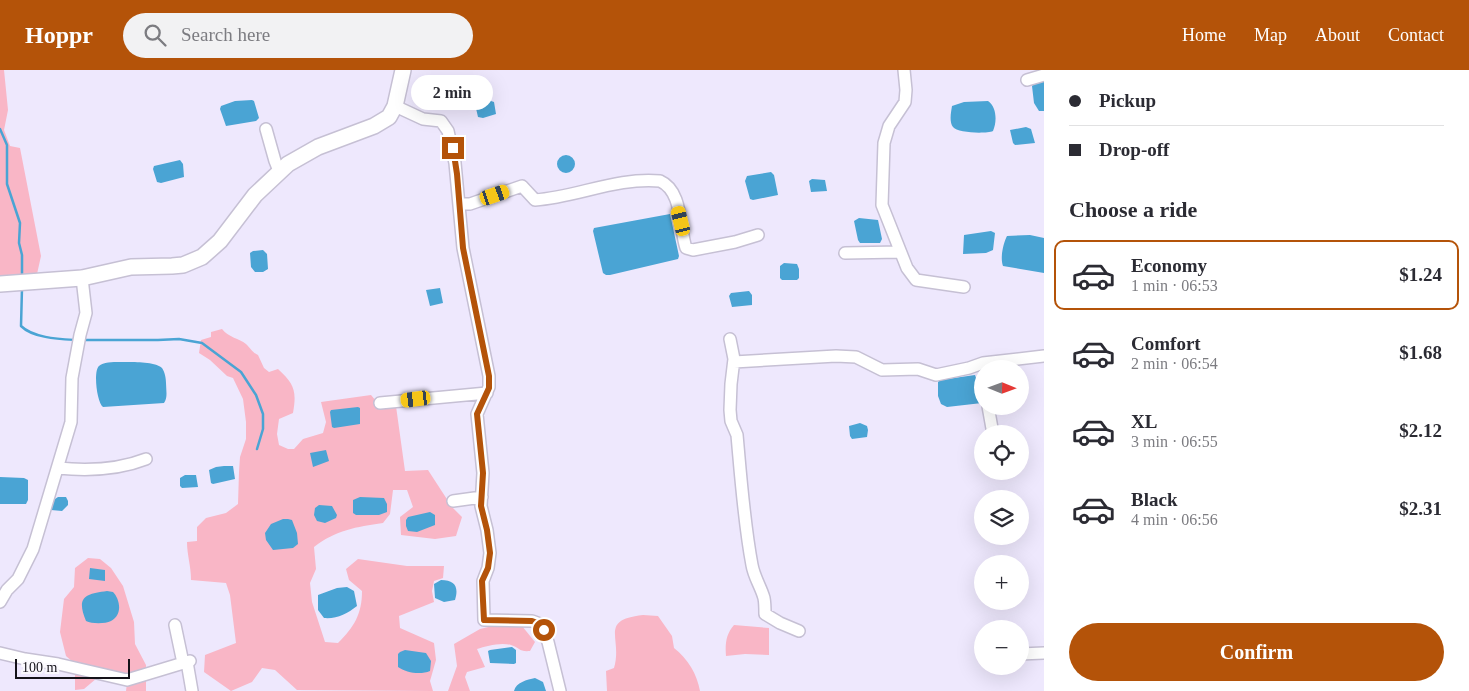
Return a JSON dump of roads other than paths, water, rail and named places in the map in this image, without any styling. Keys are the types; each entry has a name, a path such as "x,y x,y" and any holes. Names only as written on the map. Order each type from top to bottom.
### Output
{"main road":[{"path":"0,284 82,278 131,267 183,265 202,257 220,241 255,195 288,164 318,147 384,121 392,113 395,106 404,70"}],"street":[{"path":"904,70 906,98 903,106 892,119 884,143 882,205 907,268 916,280 964,287"},
{"path":"1027,80 1044,75"},
{"path":"395,106 416,116 437,120 445,125 455,163 463,248 489,376 487,393 481,402 477,414 483,473 481,506 490,553 488,568 482,581 484,620 532,621 540,624 548,642 560,691"},
{"path":"266,129 274,161 279,171"},
{"path":"459,204 470,204 522,186 535,200 563,197 615,183 660,181 669,187 676,199 686,248 693,250 736,242 758,235"},
{"path":"844,253 900,252"},
{"path":"0,602 7,590 18,579 33,549 71,422 72,378 86,313 82,278"},
{"path":"730,339 734,362 730,410 737,435 746,534 752,565 764,598 765,614 799,631"},
{"path":"734,362 836,356 856,357 882,370 918,369 936,375 974,367"},
{"path":"1020,360 1044,356"},
{"path":"380,403 487,393"},
{"path":"58,468 109,469 131,465 146,458"},
{"path":"453,501 482,497"},
{"path":"176,625 187,662 192,691"},
{"path":"0,653 127,680 187,662"},
{"path":"1029,654 1044,653"}],"water":[{"path":"1044,80 1044,111 1039,111 1034,103 1032,86 1034,83"},
{"path":"488,100 494,102 496,114 483,118 478,117 475,104"},
{"path":"235,101 254,101 259,118 256,121 226,126 220,109 221,106"},
{"path":"988,101 993,107 995,115 993,131 960,131 953,127 951,120 952,106 964,102"},
{"path":"1026,127 1031,129 1035,143 1015,145 1010,130"},
{"path":"566,155 572,158 575,164 572,170 566,173 560,170 557,164 560,158"},
{"path":"180,160 183,164 184,177 161,183 157,182 153,169 154,166"},
{"path":"771,172 774,175 778,195 750,199 745,181 747,176"},
{"path":"812,179 825,180 827,191 811,192 809,181"},
{"path":"670,214 679,256 678,259 610,275 603,273 593,231 594,228"},
{"path":"859,218 878,220 882,239 880,243 860,243 854,221"},
{"path":"991,231 995,233 993,250 986,253 963,254 964,235"},
{"path":"1030,235 1044,238 1044,273 1003,266 1002,251 1007,236"},
{"path":"263,250 267,254 268,269 263,272 255,272 251,267 250,253"},
{"path":"784,263 797,264 799,278 797,280 782,280 780,278 780,266"},
{"path":"440,288 443,303 430,306 426,290"},
{"path":"749,291 752,295 752,305 732,307 729,296 731,293"},
{"path":"108,362 154,364 162,368 166,381 164,403 103,407 99,400 96,380 99,366"},
{"path":"974,375 974,404 947,407 941,404 938,396 938,382 940,380"},
{"path":"360,408 360,424 332,427 331,410"},
{"path":"860,423 867,426 867,437 852,439 849,426"},
{"path":"326,450 329,461 313,467 310,453"},
{"path":"233,466 235,479 211,483 209,470"},
{"path":"185,475 196,475 198,487 182,488 180,486 180,478"},
{"path":"0,477 24,478 28,480 28,500 26,504 0,504"},
{"path":"58,497 66,497 68,505 62,511 51,510 52,501"},
{"path":"360,497 384,498 387,504 387,512 379,515 356,515 353,513 353,500"},
{"path":"319,505 332,506 337,515 336,518 325,523 317,521 314,515 315,508"},
{"path":"430,512 435,515 435,525 417,532 408,531 406,520 408,517"},
{"path":"283,519 292,520 297,533 298,544 293,548 273,550 266,540 265,533 271,524"},
{"path":"90,568 105,570 105,581 89,579"},
{"path":"441,580 450,581 455,585 455,600 444,602 435,598 434,584"},
{"path":"347,587 354,591 357,606 342,615 324,618 318,610 318,595 337,588"},
{"path":"107,591 113,592 119,603 119,611 115,618 105,623 86,621 82,607 84,598 88,595"},
{"path":"512,647 516,650 516,663 490,663 488,651"},
{"path":"405,650 426,653 431,661 430,671 414,673 398,667 398,654"},
{"path":"535,678 543,682 546,691 514,691 519,683"}],"waterway":[{"path":"0,129 7,145 7,184 20,223 19,243 22,255 22,277"},
{"path":"22,288 21,326 39,335 76,340"},
{"path":"84,340 179,339 202,343 241,372 256,395 263,414 263,429 257,449"}]}
